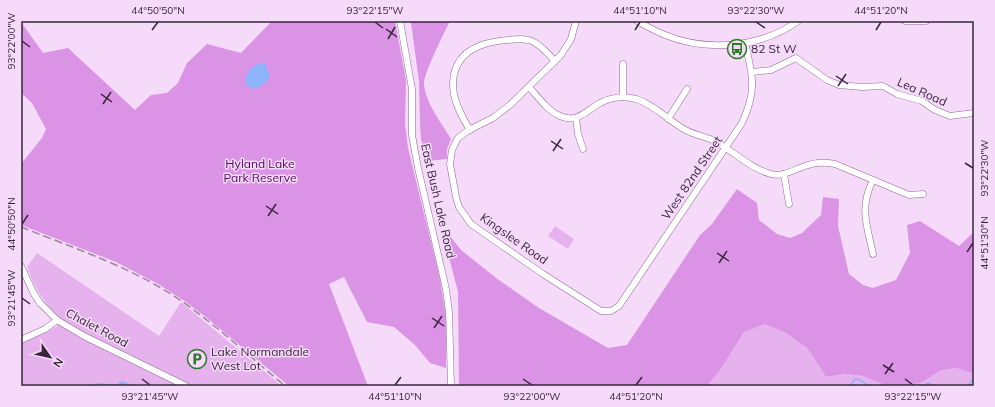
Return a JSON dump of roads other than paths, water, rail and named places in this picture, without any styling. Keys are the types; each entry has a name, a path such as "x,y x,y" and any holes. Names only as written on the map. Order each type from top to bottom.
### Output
{"street":[{"name":"East Bush Lake Road","path":"400,21 412,89 412,135 418,168 446,289 449,319 451,386"},
{"path":"401,30 404,21"},
{"path":"555,61 538,45 531,41 524,40 494,41 484,43 468,52 457,66 453,85 456,103 470,130 493,118 529,88 555,61 567,47 572,39 576,21"},
{"path":"637,21 666,35 698,44 715,45 745,43 770,36 798,21"},
{"path":"905,21 926,21"},
{"name":"West 82nd Street","path":"611,311 619,306 742,123 749,108 752,94 752,72 745,43"},
{"name":"Lea Road","path":"752,72 771,70 796,58 827,80 839,86 883,86 897,94 922,101 935,110 950,116 974,114"},
{"path":"623,64 623,97"},
{"path":"529,88 553,112 565,118 576,118 585,114 604,101 617,97 644,102 690,133 710,139 764,172 784,174 805,166 825,162 845,167 909,194 923,194"},
{"path":"668,119 687,89"},
{"path":"576,118 578,134 584,149"},
{"name":"Kingslee Road","path":"470,130 458,138 452,150 450,164 456,197 465,216 471,224 601,311 611,311"},
{"path":"784,174 789,204"},
{"path":"873,180 866,195 864,211 873,254"},
{"name":"Chalet Road","path":"21,266 34,294 40,303 57,320 84,336 186,386"},
{"path":"21,340 45,329 57,320"}],"water":[{"path":"260,63 265,64 270,76 258,88 252,89 246,85 245,81 248,72"},
{"path":"122,381 134,386 90,386 99,383 115,385"}],"waterway":[{"path":"850,386 855,379 862,381 868,386"},
{"path":"968,386 972,380 974,385"},
{"path":"921,386 929,383 934,386"}],"railway":[{"path":"21,227 117,265 171,294 215,327 285,386"}],"place":[{"name":"82 St W","path":"737,49"},
{"name":"Lake Normandale West Lot","path":"197,359"}],"park label":[{"name":"Hyland Lake Park Reserve","path":"260,171"}]}
